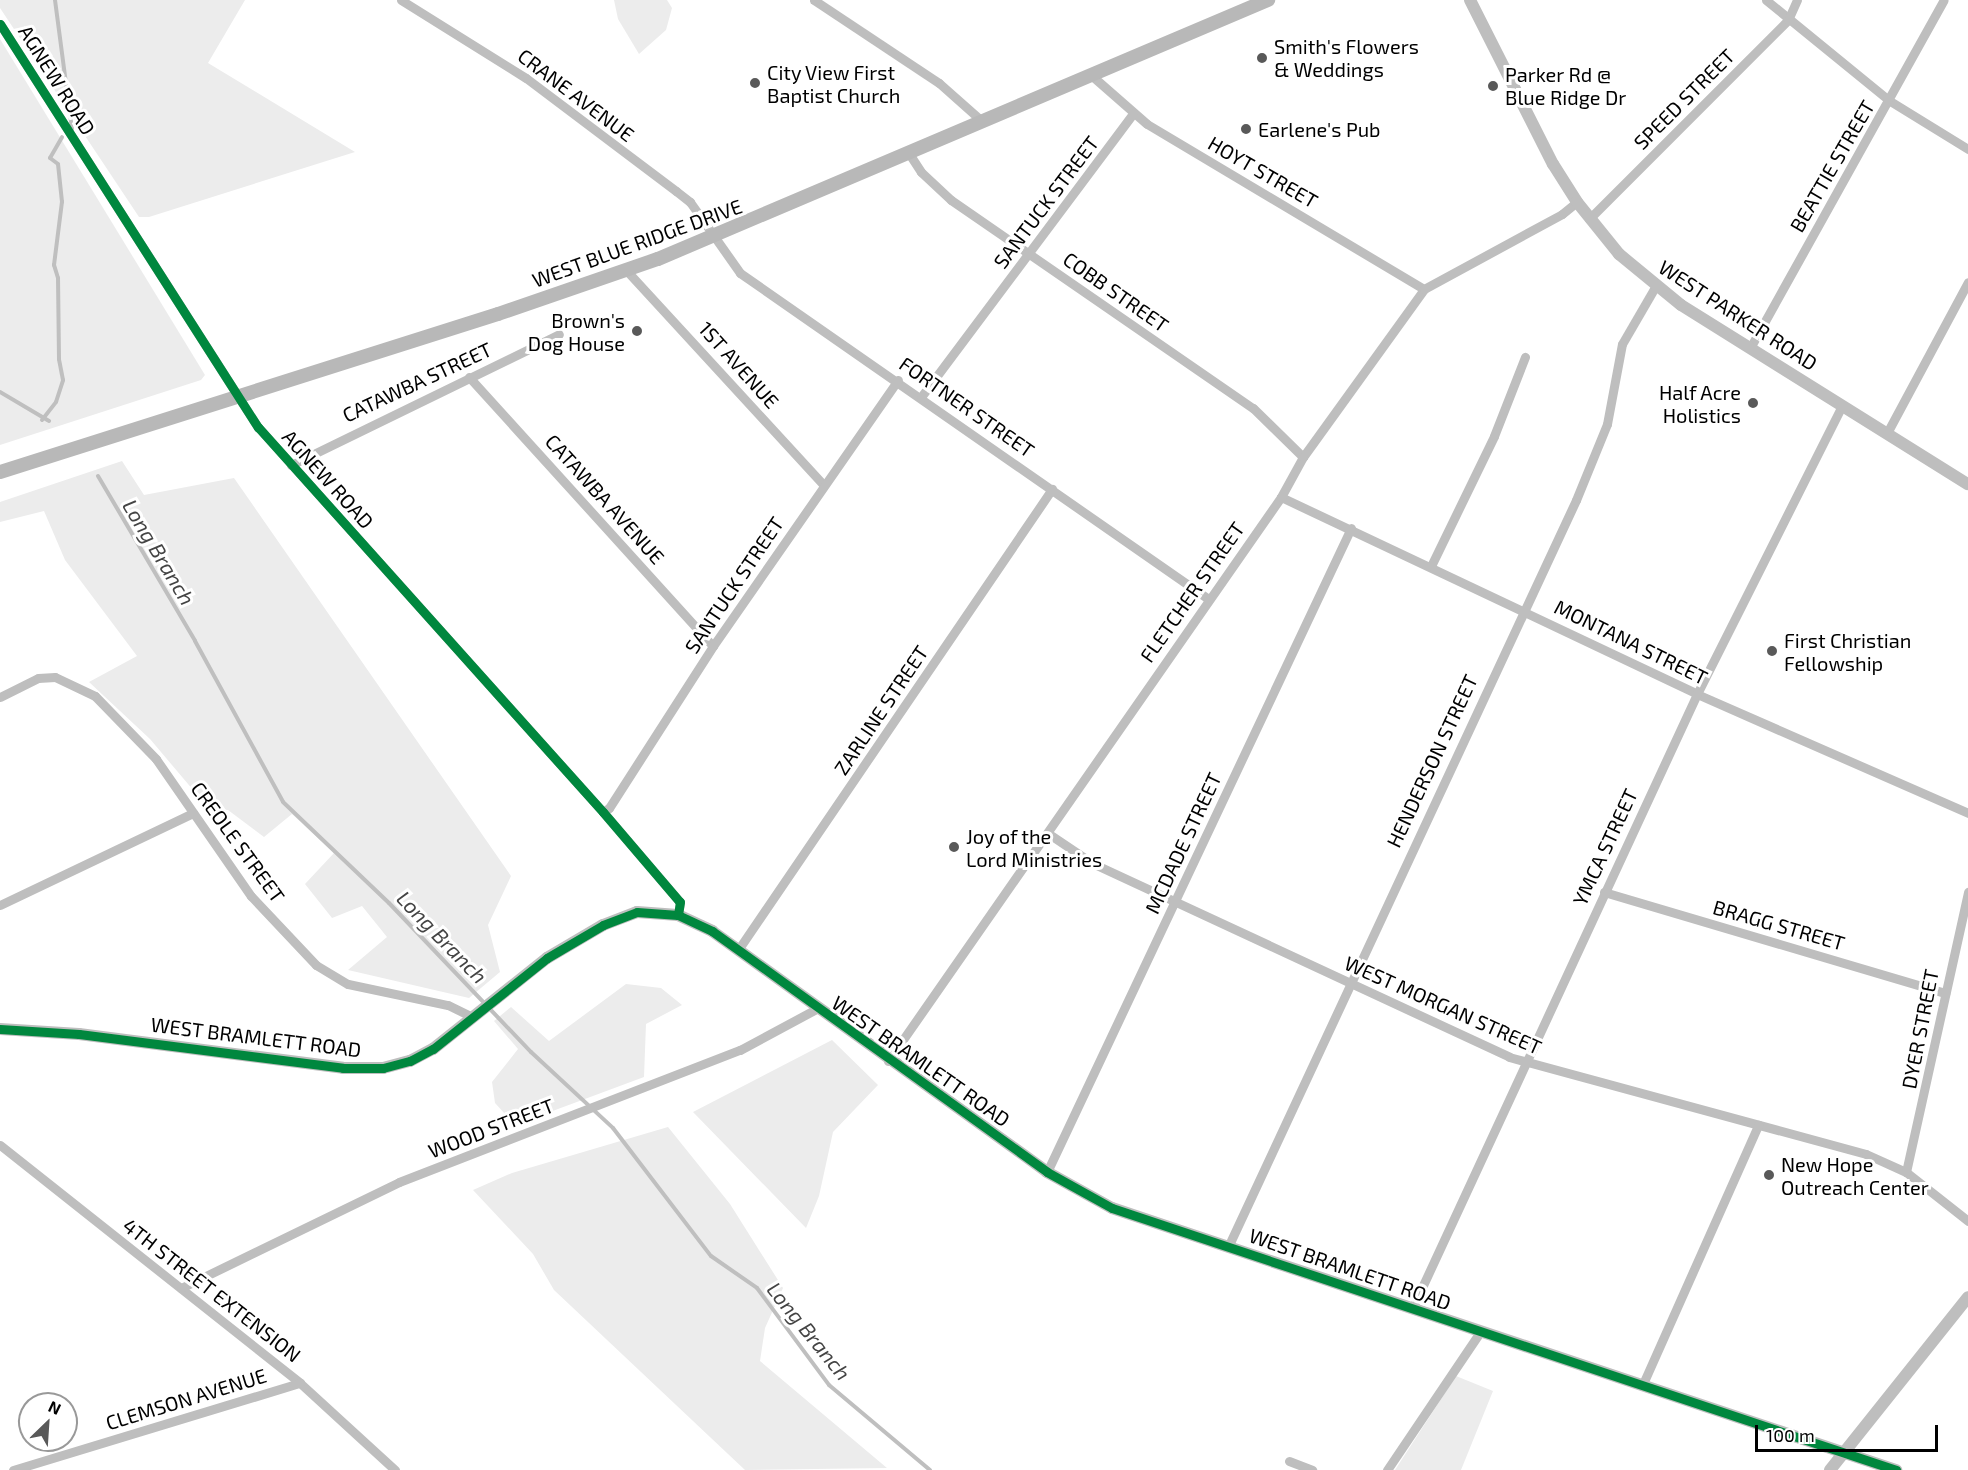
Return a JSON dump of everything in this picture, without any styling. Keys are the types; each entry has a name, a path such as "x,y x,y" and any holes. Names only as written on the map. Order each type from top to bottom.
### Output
{"main road":[{"name":"WEST BLUE RIDGE DRIVE","path":"0,472 626,270 714,237 910,155 982,121 1268,0"}],"street":[{"name":"CRANE AVENUE","path":"401,0 526,78 676,191 690,202 714,237"},
{"path":"814,0 939,83 982,121"},
{"name":"WEST PARKER ROAD","path":"1470,0 1577,202 1589,219 1655,288 1968,484"},
{"path":"1766,0 1890,101 1968,149"},
{"name":"SPEED STREET","path":"1589,219 1788,20 1797,0"},
{"name":"BEATTIE STREET","path":"1750,348 1890,101 1944,0"},
{"name":"AGNEW ROAD","path":"0,24 237,396 291,465 603,812 680,902 678,915"},
{"name":"HOYT STREET","path":"1091,75 1133,114 1424,289"},
{"name":"SANTUCK STREET","path":"921,397 1133,114"},
{"name":"COBB STREET","path":"910,155 921,172 951,200 1253,408 1303,458"},
{"name":"FLETCHER STREET","path":"888,1061 1049,834 1207,598 1281,497 1303,458 1424,289 1562,214 1577,202"},
{"name":"FORTNER STREET","path":"714,237 740,273 898,380 1207,598"},
{"name":"1ST AVENUE","path":"626,270 824,485"},
{"path":"1887,433 1968,282"},
{"name":"HENDERSON STREET","path":"1228,1247 1348,983 1602,440 1622,344 1655,288"},
{"name":"CATAWBA STREET","path":"291,465 559,334"},
{"path":"1431,566 1494,436 1525,357"},
{"name":"CATAWBA AVENUE","path":"469,377 713,646"},
{"name":"SANTUCK STREET","path":"603,812 609,808 713,646 898,380"},
{"name":"YMCA STREET","path":"1412,1309 1697,694 1842,406"},
{"name":"ZARLINE STREET","path":"738,950 1052,489"},
{"name":"MONTANA STREET","path":"1281,497 1523,609 1697,694 1968,813"},
{"name":"MCDADE STREET","path":"1047,1172 1351,528"},
{"name":"CREOLE STREET","path":"0,697 38,678 64,679 95,696 135,735 252,896 324,972 348,984 448,1005 474,1013"},
{"path":"0,905 193,813"},
{"name":"WEST MORGAN STREET","path":"1049,834 1092,863 1348,983 1526,1062 1866,1154 1906,1172 1968,1221"},
{"name":"BRAGG STREET","path":"1604,892 1945,993"},
{"name":"DYER STREET","path":"1906,1172 1968,892"},
{"name":"WEST BRAMLETT ROAD","path":"0,1029 90,1035 369,1069 398,1065 421,1056 547,958 618,919 638,912 678,915 696,922 738,950 888,1061 1047,1172 1112,1208 1896,1470"},
{"name":"WOOD STREET","path":"181,1288 399,1182 740,1050 816,1009"},
{"path":"1642,1386 1758,1125"},
{"name":"4TH STREET EXTENSION","path":"0,1145 300,1383 395,1470"},
{"path":"1830,1470 1968,1297"},
{"path":"1387,1470 1480,1332"},
{"name":"CLEMSON AVENUE","path":"13,1470 34,1467 300,1383"},
{"path":"1289,1461 1312,1470"}],"shaded area":[{"path":"0,0 245,0 208,63 355,152 149,217 139,217 0,8"},
{"path":"614,0 667,0 672,8 666,30 639,54 618,19"},
{"path":"0,39 205,375 201,380 0,445"},
{"path":"122,461 144,495 234,478 511,876 488,925 500,972 469,998 348,970 387,937 362,906 332,918 305,884 334,853 292,814 264,837 228,810 210,810 150,739 89,682 137,656 65,560 44,511 0,522 0,502"},
{"path":"626,984 661,988 682,1005 646,1024 644,1077 515,1125 495,1103 492,1082 518,1049 494,1021 511,1007 549,1041"},
{"path":"832,1040 878,1085 833,1132 819,1196 806,1228 693,1112"},
{"path":"668,1127 730,1204 783,1288 765,1328 760,1361 887,1468 745,1470 554,1290 533,1254 473,1190 512,1173"},
{"path":"1456,1376 1493,1391 1461,1470 1395,1470"}],"waterway":[{"path":"55,0 72,129"},
{"path":"42,420 56,402 63,380 59,359 58,278 54,265 62,202 58,164 50,158 62,137"},
{"name":"Long Branch","path":"0,392 49,421"},
{"name":"Long Branch","path":"98,476 195,641 283,802 389,903 531,1052 613,1128 711,1256 757,1288 829,1385 930,1470"}],"cycle path":[{"path":"0,24 258,427 603,812 680,902 678,915"},
{"path":"0,1029 79,1034 343,1068 383,1068 410,1061 433,1049 547,958 603,925 637,912 678,915 712,931 1047,1172 1112,1208 1896,1470"}],"place":[{"name":"Smith's Flowers & Weddings","path":"1262,58"},
{"name":"City View First Baptist Church","path":"755,83"},
{"name":"Parker Rd @ Blue Ridge Dr","path":"1493,86"},
{"name":"Earlene's Pub","path":"1246,129"},
{"name":"Brown's Dog House","path":"637,331"},
{"name":"Half Acre Holistics","path":"1753,403"},
{"name":"First Christian Fellowship","path":"1772,651"},
{"name":"Joy of the Lord Ministries","path":"954,847"},
{"name":"New Hope Outreach Center","path":"1769,1175"}]}
